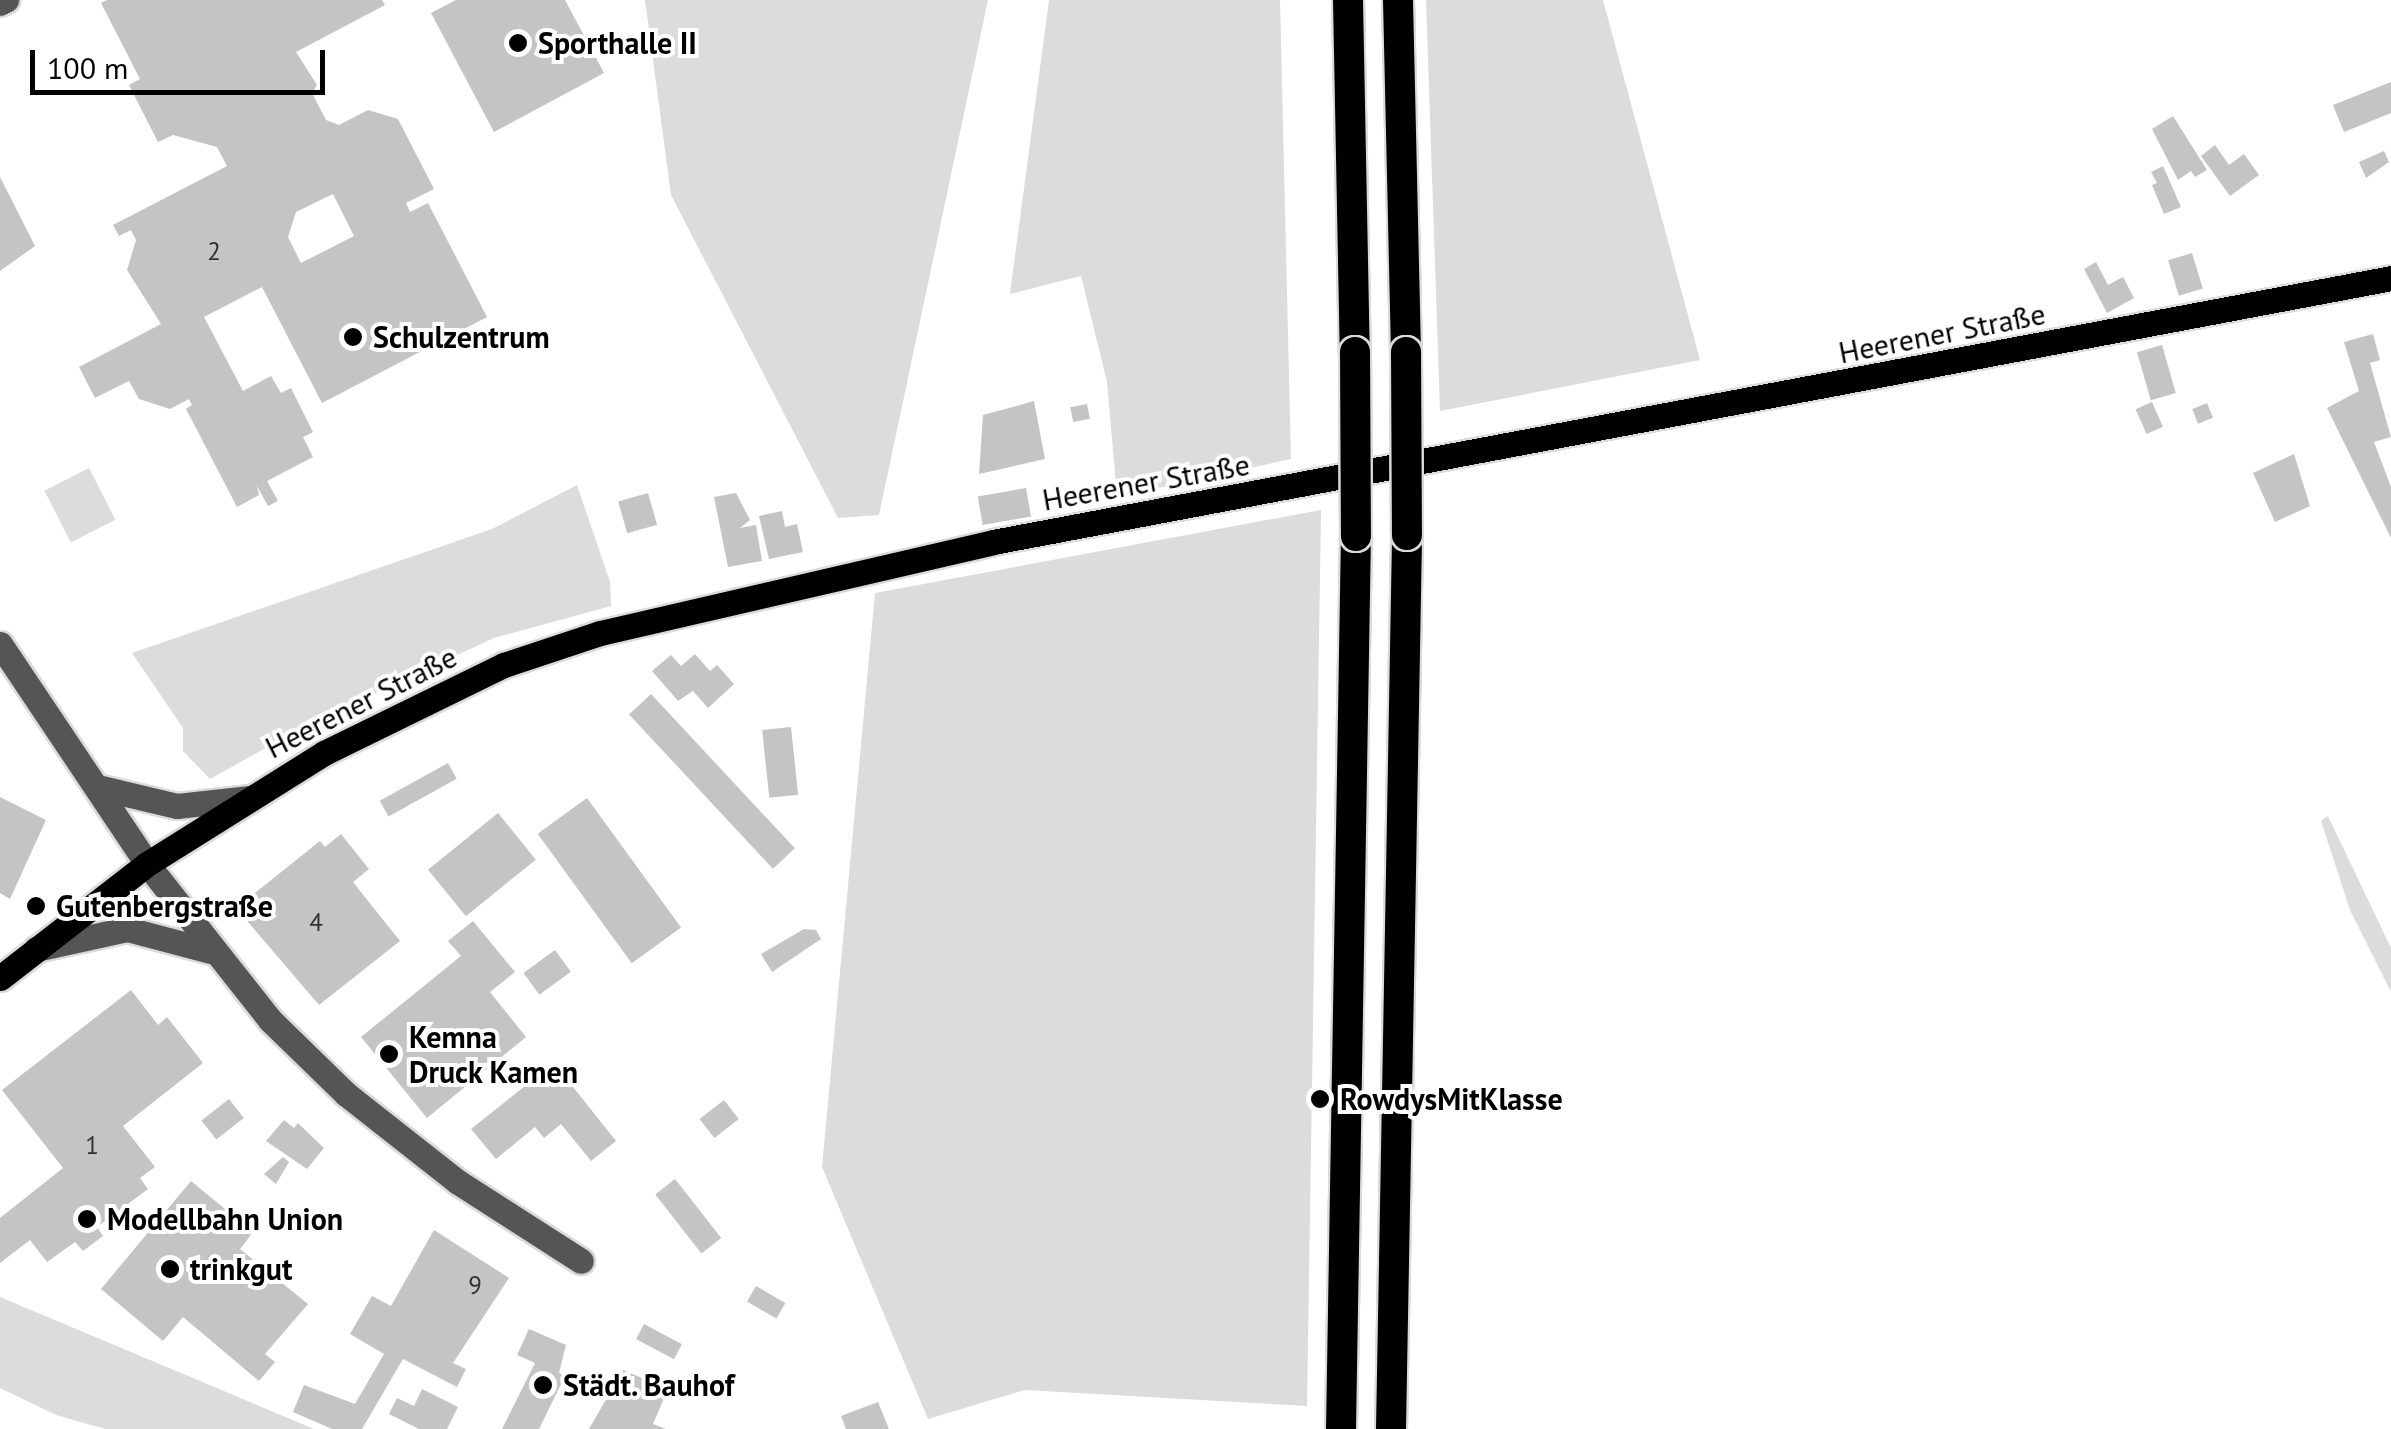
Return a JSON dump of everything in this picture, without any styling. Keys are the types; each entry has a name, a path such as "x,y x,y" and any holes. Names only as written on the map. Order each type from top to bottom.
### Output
{"highway":[{"path":"1341,1429 1356,536 1348,0"},
{"path":"1391,1429 1407,534 1398,0"}],"main road":[{"name":"Heerener Straße","path":"0,978 147,864 372,726 504,666 733,598 2389,285"}],"street":[{"path":"0,644 210,951 346,1094 458,1182 581,1261"},
{"path":"97,787 177,806 250,798"},
{"path":"36,949 127,929 210,951"}],"shaded area":[{"path":"645,0 988,0 879,515 838,518 671,195"},
{"path":"1049,0 1280,0 1291,459 1117,497 1107,382 1081,276 1010,294"},
{"path":"1426,0 1603,0 1700,360 1440,411"},
{"path":"89,468 115,520 71,542 44,491"},
{"path":"577,485 610,582 611,606 494,638 309,724 210,779 183,751 183,728 132,653 492,529"},
{"path":"1321,510 1307,1406 1025,1390 928,1419 822,1167 875,593"},
{"path":"2328,816 2391,948 2391,992 2350,910 2321,821"},
{"path":"0,1297 314,1429 105,1429 56,1415 0,1388"}],"building":[{"path":"382,0 385,5 296,52 317,85 312,93 326,120 339,125 368,110 398,119 434,189 406,203 410,212 428,203 487,317 322,403 262,287 204,317 243,391 271,376 281,393 291,388 313,432 303,437 313,457 267,481 278,501 268,506 257,486 259,495 237,507 186,409 192,405 189,399 170,409 139,399 129,381 95,398 79,367 161,324 127,270 136,240 131,230 119,236 113,225 227,166 217,147 173,135 158,142 129,85 140,79 101,3","holes":["333,194 354,236 301,263 288,237 296,212"]},
{"name":"Sporthalle II","path":"456,0 565,0 604,73 494,132 431,13"},
{"path":"2391,82 2391,113 2344,132 2333,105"},
{"path":"2173,116 2207,170 2195,177 2191,171 2178,180 2152,129"},
{"path":"2215,145 2229,165 2244,154 2259,175 2230,196 2201,156"},
{"path":"2384,151 2389,162 2366,178 2359,162"},
{"path":"2163,166 2181,207 2164,214 2151,172"},
{"path":"0,177 35,246 0,271"},
{"path":"2192,253 2203,288 2179,296 2168,260"},
{"path":"2096,262 2108,285 2123,277 2134,298 2107,313 2084,269"},
{"path":"2373,334 2380,360 2370,363 2391,437 2374,442 2391,487 2391,538 2327,408 2359,391 2344,342"},
{"path":"2162,345 2176,393 2151,400 2137,352"},
{"path":"1034,401 1045,459 979,474 983,415"},
{"path":"2152,402 2163,427 2147,434 2136,409"},
{"path":"2207,403 2213,418 2198,424 2192,409"},
{"path":"1087,404 1090,419 1073,422 1070,407"},
{"path":"2294,454 2310,506 2275,522 2253,473"},
{"path":"1026,488 1031,517 983,525 978,497"},
{"path":"648,493 657,525 627,533 618,502"},
{"path":"736,493 750,520 740,528 756,525 762,561 728,567 714,497"},
{"path":"782,511 785,527 797,524 803,552 769,559 759,516"},
{"path":"695,654 710,671 717,665 734,684 708,708 693,691 678,701 652,671 671,655 681,666"},
{"path":"651,694 795,848 773,869 629,714"},
{"path":"791,727 798,795 769,798 762,730"},
{"path":"448,763 457,779 389,817 380,801"},
{"path":"0,797 46,820 10,899 0,893"},
{"path":"587,798 681,927 632,963 538,834"},
{"path":"498,813 536,860 466,916 428,870"},
{"path":"341,834 369,869 353,882 400,941 319,1005 236,908 320,841 325,847"},
{"path":"473,921 515,972 490,992 526,1037 427,1118 361,1037 461,956 448,941"},
{"path":"804,929 816,930 821,939 772,972 761,954"},
{"path":"555,950 571,972 539,995 523,973"},
{"path":"131,990 158,1025 167,1017 203,1063 123,1126 155,1167 140,1178 148,1189 97,1227 103,1236 83,1251 75,1242 47,1262 30,1240 0,1263 0,1218 63,1168 2,1090"},
{"path":"554,1063 616,1141 591,1161 561,1124 544,1138 535,1127 496,1159 471,1129"},
{"path":"229,1099 244,1118 216,1139 201,1121"},
{"path":"724,1100 739,1119 714,1138 700,1119"},
{"path":"284,1120 294,1128 298,1123 324,1148 307,1169 266,1141"},
{"path":"283,1157 289,1162 276,1184 264,1174"},
{"path":"675,1179 721,1238 701,1253 655,1194"},
{"path":"191,1181 253,1232 240,1249 308,1304 265,1354 275,1362 259,1381 183,1317 163,1341 101,1289"},
{"path":"434,1230 509,1278 453,1363 466,1369 457,1387 403,1359 362,1429 332,1429 293,1412 304,1385 355,1404 384,1354 350,1334 372,1296 391,1306"},
{"path":"756,1286 785,1303 776,1319 747,1302"},
{"path":"644,1324 682,1344 674,1359 636,1339"},
{"name":"Städt. Bauhof","path":"529,1329 566,1345 559,1373 565,1376 539,1429 502,1429 535,1363 517,1355"},
{"name":"Städt. Bauhof","path":"623,1370 668,1389 653,1424 666,1429 589,1429"},
{"path":"422,1389 458,1407 447,1429 419,1429 389,1414 397,1398 414,1406"},
{"path":"878,1402 889,1429 846,1429 841,1416"}],"place":[{"name":"Sporthalle II","path":"518,43"},
{"name":"Schulzentrum","path":"353,337"},
{"name":"Gutenbergstraße","path":"36,906"},
{"name":"Kemna Druck Kamen","path":"389,1054"},
{"name":"RowdysMitKlasse","path":"1320,1099"},
{"name":"Modellbahn Union","path":"87,1219"},
{"name":"trinkgut","path":"170,1269"},
{"name":"Städt. Bauhof","path":"543,1385"}]}
